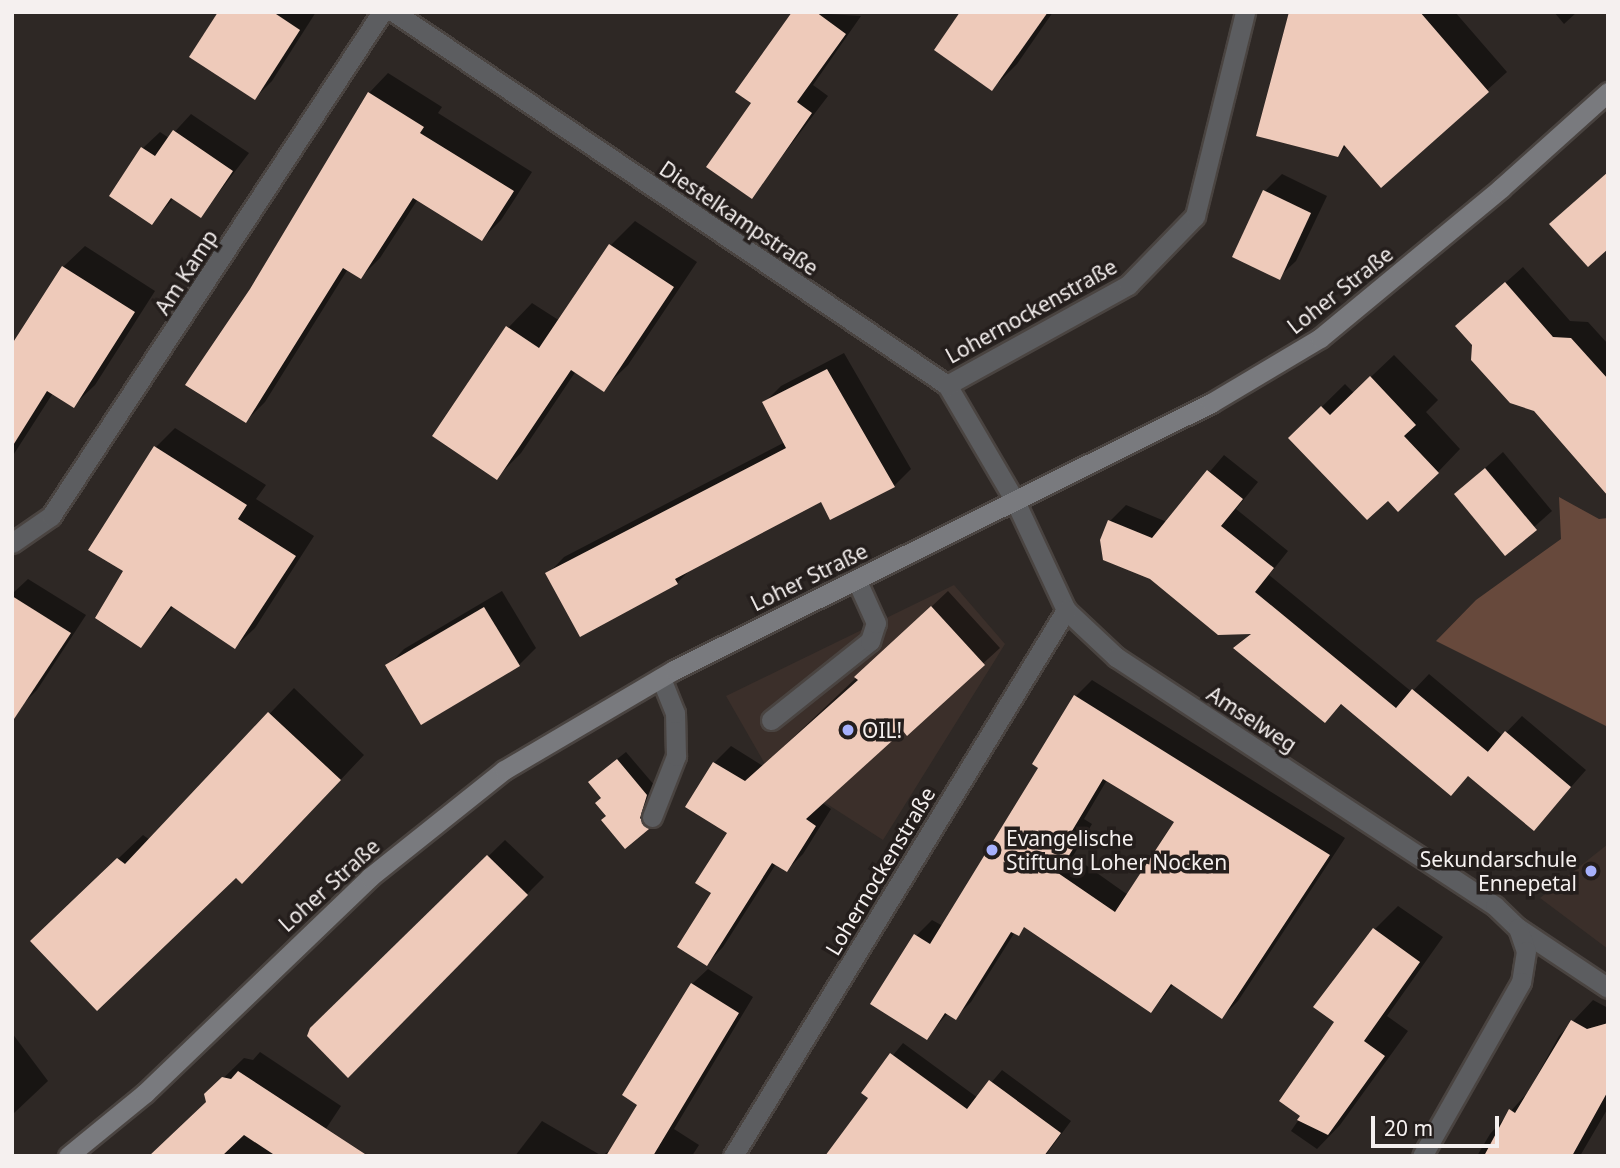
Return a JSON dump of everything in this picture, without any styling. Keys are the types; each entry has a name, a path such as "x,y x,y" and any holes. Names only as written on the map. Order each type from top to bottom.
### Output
{"main road":[{"name":"Loher Straße","path":"68,1156 145,1093 303,940 431,826 504,770 661,678 1211,403 1320,338 1491,196 1608,92"}],"street":[{"name":"Am Kamp","path":"12,543 51,516 382,12"},
{"name":"Diestelkampstraße","path":"394,12 947,385 1015,501"},
{"name":"Lohernockenstraße","path":"947,385 1128,285 1195,216 1245,12"},
{"name":"Amselweg","path":"1015,501 1066,610 1116,657 1495,906 1518,928 1608,988"},
{"path":"771,720 870,640 876,622 856,579"},
{"name":"Lohernockenstraße","path":"733,1156 1066,610"},
{"path":"652,817 676,756 675,713 661,678"},
{"path":"1422,1156 1521,982 1526,951 1518,928"}],"shaded area":[{"path":"1559,497 1599,519 1608,518 1608,727 1436,641 1476,600 1561,539"},
{"name":"OIL!","path":"954,585 1005,644 883,840 765,764 726,696"},
{"name":"Sekundarschule Ennepetal","path":"1608,844 1608,949 1540,898"}],"building":[{"path":"218,12 273,12 300,30 255,100 189,57"},
{"path":"792,12 816,12 846,34 797,102 812,113 752,199 706,167 751,103 735,92"},
{"path":"960,12 1048,12 992,91 934,50"},
{"path":"1289,12 1420,12 1489,92 1381,188 1344,145 1338,157 1256,136"},
{"path":"368,92 424,127 420,133 514,191 482,241 413,198 361,279 343,268 246,423 185,385 250,289"},
{"path":"173,130 233,171 201,218 171,198 152,225 109,196 141,147 155,156"},
{"path":"1608,172 1608,249 1588,267 1549,224"},
{"path":"1263,190 1311,213 1280,280 1232,257"},
{"path":"609,244 674,287 604,392 571,370 497,480 432,436 506,326 539,348"},
{"path":"62,266 135,312 74,408 47,391 12,447 12,344"},
{"path":"1505,282 1553,337 1571,338 1608,379 1608,496 1534,411 1510,403 1471,360 1472,345 1455,326"},
{"path":"827,369 895,487 830,520 821,502 675,579 678,584 580,637 545,573 786,448 762,402"},
{"path":"1370,376 1416,425 1404,436 1439,473 1398,512 1388,501 1367,520 1288,438 1321,406 1330,415"},
{"path":"154,446 247,505 238,519 296,556 235,649 171,606 141,648 95,618 123,571 88,550"},
{"path":"1485,468 1537,530 1505,556 1454,494"},
{"path":"1207,470 1243,499 1221,526 1274,568 1255,592 1396,708 1412,689 1488,752 1505,731 1571,787 1534,831 1468,776 1451,796 1341,704 1325,723 1233,648 1251,634 1218,635 1150,579 1103,560 1100,540 1108,520 1152,538"},
{"path":"12,596 71,633 12,722"},
{"path":"931,606 985,665 907,736 903,731 806,819 816,826 787,872 772,863 707,966 677,947 711,893 695,883 727,833 685,807 713,762 745,781 858,680 854,677"},
{"path":"484,607 520,666 421,725 385,665"},
{"path":"1074,695 1330,855 1222,1019 1171,984 1151,1013 1024,927 1019,936 1011,932 956,1020 945,1013 927,1040 870,1004 914,934 930,944 1038,768 1032,764","holes":["1103,779 1174,822 1115,912 1058,873 1078,841 1069,836"]},
{"path":"268,712 341,780 242,884 236,878 97,1011 30,941 117,858 125,864"},
{"path":"617,759 647,795 640,818 649,829 625,849 601,820 606,816 595,803 601,798 588,782"},
{"path":"487,855 528,895 348,1078 307,1036 310,1028"},
{"path":"1373,928 1420,962 1364,1041 1385,1056 1328,1135 1297,1120 1300,1116 1279,1101 1334,1022 1313,1007"},
{"path":"691,983 739,1013 653,1156 606,1156 637,1105 622,1095"},
{"path":"1571,1020 1587,1029 1608,1023 1608,1091 1572,1156 1484,1156 1509,1109 1515,1113"},
{"path":"890,1053 967,1109 989,1080 1061,1133 1044,1156 825,1156 868,1098 861,1093"},
{"path":"238,1071 368,1156 276,1156 244,1135 222,1156 149,1156 206,1102 204,1094 222,1077 231,1079"}],"place":[{"name":"OIL!","path":"848,730"},
{"name":"Evangelische Stiftung Loher Nocken","path":"992,850"},
{"name":"Sekundarschule Ennepetal","path":"1591,871"}]}
